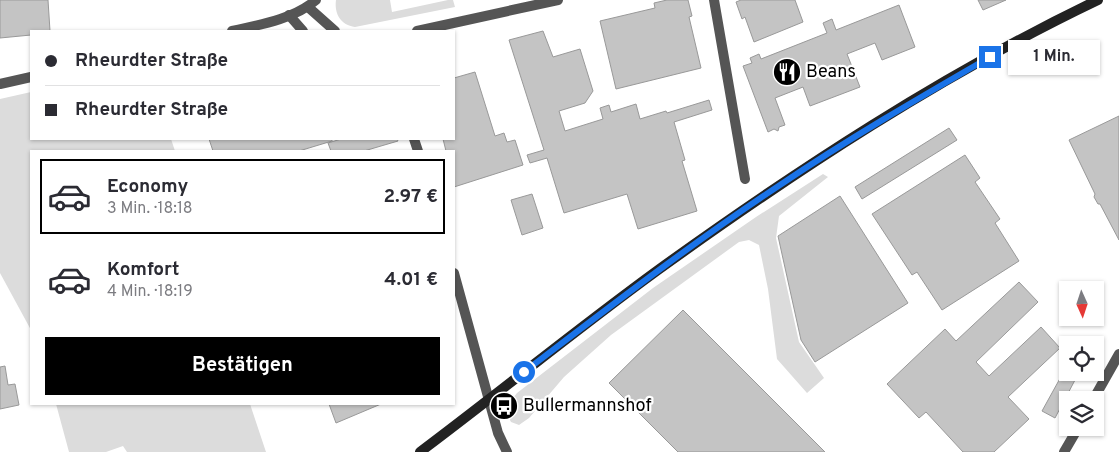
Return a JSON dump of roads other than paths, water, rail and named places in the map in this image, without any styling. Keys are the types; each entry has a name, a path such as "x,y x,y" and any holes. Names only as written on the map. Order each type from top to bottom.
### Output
{"main road":[{"path":"420,452 657,271 779,185 971,67 1098,0"}],"street":[{"path":"422,30 558,0"},
{"path":"714,0 744,179"},
{"path":"237,30 289,15 312,3 334,30"},
{"path":"289,15 302,30"},
{"path":"0,84 30,77"},
{"path":"455,277 498,433 507,452"},
{"path":"1098,391 1119,354"},
{"path":"1064,452 1073,436"}],"place":[{"name":"Beans","path":"787,72"},
{"name":"Bullermannshof","path":"504,406"}]}
